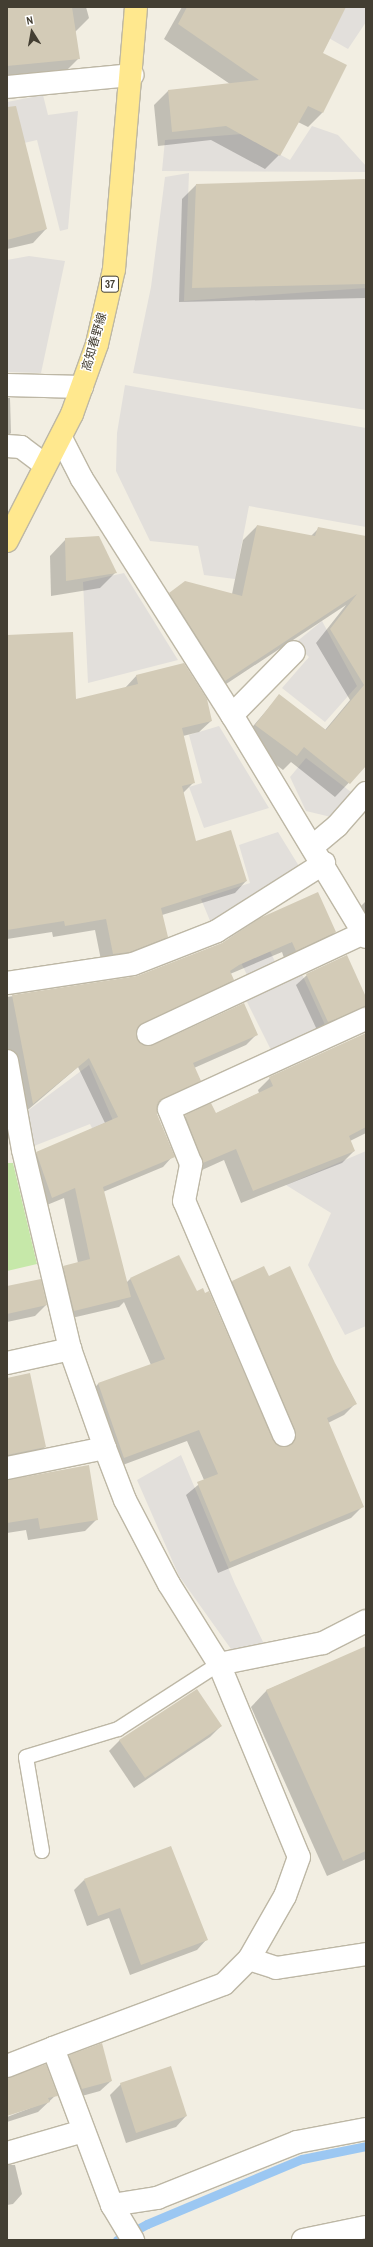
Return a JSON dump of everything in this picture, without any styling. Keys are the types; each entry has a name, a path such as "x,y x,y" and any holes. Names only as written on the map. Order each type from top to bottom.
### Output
{"main road":[{"name":"高知春野線","path":"7,541 45,465 62,438 97,344 114,268 132,75 136,7"}],"street":[{"path":"7,87 132,75"},
{"path":"7,385 82,387"},
{"path":"62,438 82,479 232,715 365,935 148,1034"},
{"path":"7,446 21,446 45,465"},
{"path":"232,715 294,652"},
{"path":"7,983 133,964 217,931 318,855 337,826 366,794"},
{"path":"284,1435 184,1201 191,1164 169,1109 366,1018"},
{"path":"7,1061 23,1150 70,1349 125,1500 169,1584 219,1664 299,1857 285,1896 249,1959 224,1984 7,2066"},
{"path":"7,1363 70,1349"},
{"path":"7,1468 106,1448"},
{"path":"219,1664 323,1643 366,1621"},
{"path":"249,1959 276,1968 366,1954"},
{"path":"52,2048 112,2205 133,2240"},
{"path":"112,2205 157,2198 297,2142 366,2129"},
{"path":"7,2153 83,2131"},
{"path":"303,2240 366,2227"}],"lane":[{"path":"42,1851 26,1757 118,1729 219,1664"}],"green space":[{"path":"7,1163 13,1163 37,1264 7,1271"}],"shaded area":[{"path":"342,7 366,7 366,22 348,49 327,37"},
{"path":"43,95 48,115 78,111 68,229 60,231 37,140 7,147 7,102"},
{"path":"312,126 338,135 366,166 366,172 162,171 165,140 242,134 290,160"},
{"path":"189,173 184,301 366,288 366,410 133,373 151,287 165,177"},
{"path":"29,256 65,261 41,373 7,372 7,260"},
{"path":"125,385 366,428 366,527 249,506 235,579 204,575 198,546 150,541 116,471 117,433"},
{"path":"124,573 178,660 88,683 83,582"},
{"path":"322,621 357,686 325,722 282,688 309,657 295,643"},
{"path":"219,726 269,808 204,828 189,787 202,783 189,735"},
{"path":"306,758 355,795 331,817 306,811 290,777"},
{"path":"278,832 302,871 213,928 201,899 250,883 239,845"},
{"path":"255,918 277,966 249,979 226,932"},
{"path":"300,970 326,1027 272,1052 244,996"},
{"path":"89,1065 118,1132 98,1140 90,1124 34,1146 26,1112"},
{"path":"366,1151 366,1326 345,1335 308,1265 331,1213 286,1185"},
{"path":"181,1455 235,1584 266,1648 236,1656 179,1576 137,1480"}],"building":[{"path":"7,7 72,7 80,59 7,66"},
{"path":"187,7 346,7 323,53 347,65 323,113 308,106 280,156 226,126 172,132 168,90 259,80 178,24"},
{"path":"16,106 47,229 7,240 7,107"},
{"path":"366,179 366,284 192,288 196,184"},
{"path":"257,525 315,536 318,527 366,536 366,766 350,784 304,747 297,756 255,725 279,694 326,730 364,685 330,629 357,594 225,681 169,593 185,581 242,596"},
{"path":"99,536 117,573 66,581 65,538"},
{"path":"73,632 76,699 138,684 136,675 184,663 207,699 212,721 182,728 195,783 182,786 196,841 231,830 247,881 161,908 168,937 130,952 113,954 106,919 65,926 64,921 7,930 7,635"},
{"path":"318,892 336,932 296,951 292,942 239,965 230,971 234,980 138,1027 136,1033 141,1044 153,1045 244,1003 258,1035 193,1063 201,1081 159,1102 157,1114 175,1157 103,1187 131,1297 74,1311 63,1266 90,1259 75,1188 52,1198 36,1152 118,1117 89,1058 33,1104 12,995 137,976 222,943 260,918"},
{"path":"347,955 366,997 366,1007 328,1022 306,974"},
{"path":"366,1033 366,1127 349,1136 355,1151 253,1191 236,1149 203,1163 185,1115 211,1103 216,1113 273,1086 269,1077"},
{"path":"179,1255 197,1291 203,1288 205,1293 209,1291 273,1440 283,1447 294,1442 295,1430 232,1281 264,1266 269,1276 290,1266 335,1363 357,1404 327,1418 364,1507 230,1562 197,1482 218,1474 199,1430 124,1458 98,1383 165,1359 130,1278"},
{"path":"41,1279 47,1305 7,1314 7,1286"},
{"path":"30,1373 46,1447 7,1455 7,1378"},
{"path":"89,1465 98,1520 40,1529 38,1518 7,1523 7,1480"},
{"path":"366,1646 366,1851 343,1861 266,1690"},
{"path":"197,1689 222,1726 145,1778 119,1740"},
{"path":"171,1846 208,1940 141,1965 120,1908 98,1916 84,1879"},
{"path":"102,2043 112,2081 82,2089 69,2055"},
{"path":"46,2064 58,2096 48,2098 50,2102 7,2116 7,2078"},
{"path":"171,2066 187,2116 136,2133 120,2083"}],"waterway":[{"path":"117,2240 147,2224 302,2159 366,2146"}]}
